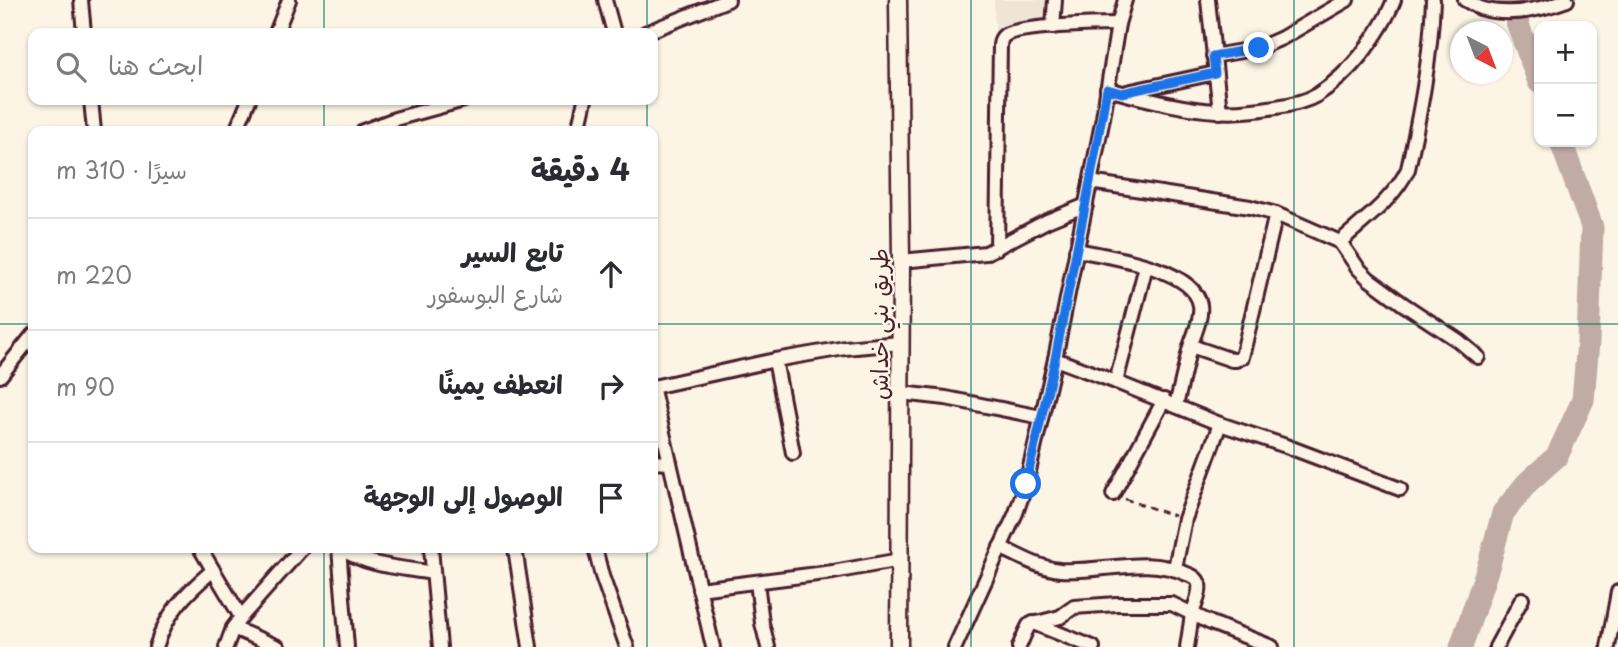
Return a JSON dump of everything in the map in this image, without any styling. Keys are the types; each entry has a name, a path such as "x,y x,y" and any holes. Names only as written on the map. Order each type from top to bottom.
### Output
{"main road":[{"name":"طريق بني خداش","path":"898,0 901,261 899,647"}],"street":[{"path":"81,0 84,28"},
{"path":"278,28 289,0"},
{"path":"605,0 613,28"},
{"path":"658,28 728,0"},
{"path":"1053,27 1055,0"},
{"path":"955,647 1026,484 1055,359 1118,24 1125,0"},
{"path":"1208,0 1220,112"},
{"path":"1213,56 1259,48 1282,38 1347,0"},
{"path":"1107,89 1192,109 1220,112 1293,104 1315,96 1336,82 1379,30 1394,0"},
{"path":"1340,242 1392,194 1402,183 1408,169 1428,64 1433,0"},
{"path":"1465,0 1480,8 1522,11 1548,7 1567,0"},
{"path":"997,248 1001,40 1009,33 1053,27 1118,24"},
{"path":"1122,93 1215,73"},
{"path":"91,105 94,126"},
{"path":"238,126 247,105"},
{"path":"376,126 446,105"},
{"path":"579,126 584,105"},
{"path":"1090,182 1221,202 1276,214 1340,242 1369,279 1460,341 1478,357"},
{"path":"901,261 979,254 1086,205"},
{"path":"1191,346 1232,360 1242,357 1276,214"},
{"path":"1076,250 1146,265 1177,277 1199,301 1200,317 1170,403 1114,494"},
{"path":"1116,382 1146,265"},
{"path":"0,376 28,341"},
{"path":"658,387 775,360 845,348 900,343"},
{"path":"1055,359 1220,424 1400,489"},
{"path":"775,360 793,453"},
{"path":"901,393 946,398 1041,417"},
{"path":"658,410 713,647"},
{"path":"1175,568 1185,519 1220,424"},
{"path":"658,462 670,463"},
{"path":"1000,547 1038,565 1061,570 1138,565 1175,568 1194,577 1199,588 1187,647"},
{"path":"203,553 237,623 278,647"},
{"path":"226,647 237,623 298,553"},
{"path":"339,553 347,647"},
{"path":"349,553 366,562 433,573"},
{"path":"431,553 440,647"},
{"path":"516,553 530,647"},
{"path":"596,553 627,647"},
{"path":"699,589 833,572 900,560"},
{"path":"156,647 163,627 176,606 212,571"},
{"path":"757,582 768,647"},
{"path":"1608,647 1618,592"},
{"path":"1496,647 1522,599"},
{"path":"1019,647 1027,628 1033,623 1060,617 1071,608 1172,604 1272,647"},
{"path":"1033,623 1093,647"}],"path":[{"path":"1114,494 1185,519"}],"shaded area":[{"path":"994,0 1051,0 1049,26 995,34"}],"waterway":[{"path":"1509,0 1534,68"},
{"path":"1461,647 1503,513 1527,483 1557,456 1583,400 1592,227 1563,147"}],"route":[{"path":"1026,484 1055,359 1107,89 1122,93 1215,73 1213,56 1259,48"}]}
